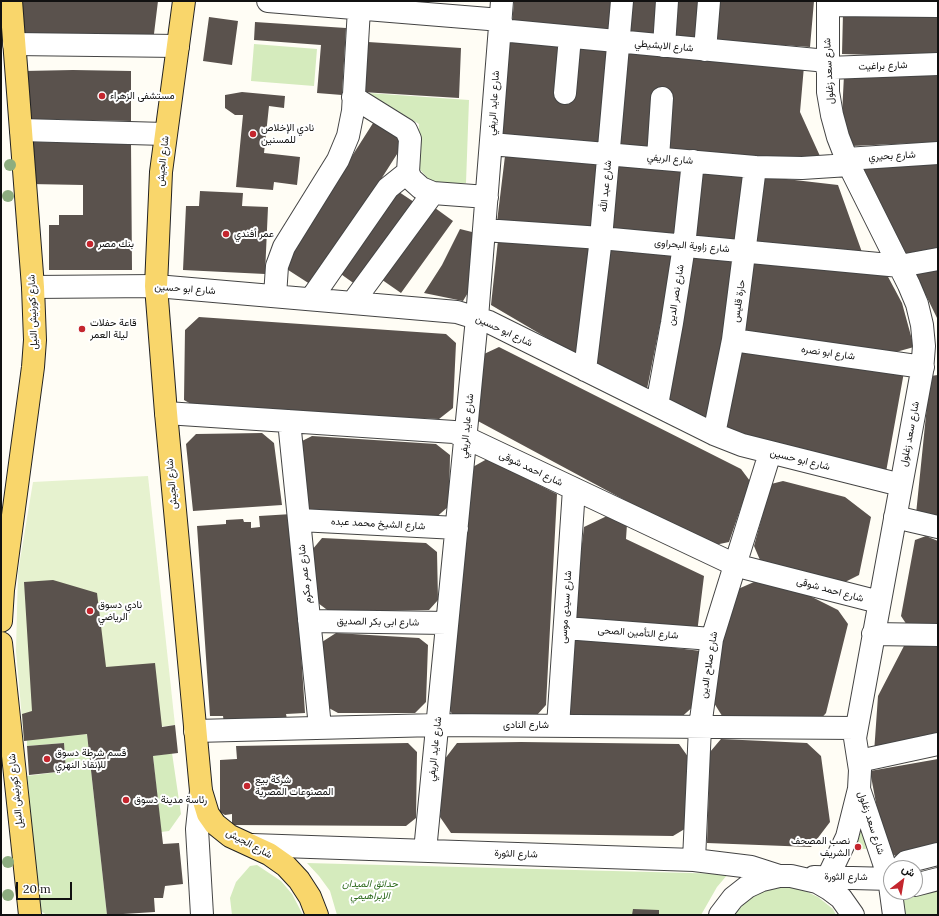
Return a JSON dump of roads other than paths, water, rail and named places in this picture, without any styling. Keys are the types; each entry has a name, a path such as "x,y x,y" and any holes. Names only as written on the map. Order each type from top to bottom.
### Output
{"main road":[{"name":"شارع كورنيش النيل","path":"1,621 3,590 33,367 35,334 33,287 11,1"},
{"name":"شارع الجيش","path":"184,1 165,134 158,210 156,286 166,413 201,792 208,814 215,824 230,836 269,854 286,866 299,880 310,897 317,915"},
{"name":"شارع كورنيش النيل","path":"1,643 30,915"}],"street":[{"name":"شارع الابشيطي","path":"268,1 501,17 570,37 705,50 827,65"},
{"name":"شارع عبد الله","path":"585,370 601,238 622,1"},
{"path":"664,46 667,1"},
{"path":"705,50 709,1"},
{"path":"828,3 938,6"},
{"name":"شارع سعد زغلول","path":"828,3 827,65 832,115 847,162 900,266 917,304 922,325 928,369 901,485 855,738 859,761 860,789 887,860"},
{"path":"275,296 277,266 284,247 344,149 352,124 354,6"},
{"name":"شارع عايد الريفي","path":"424,851 478,318 501,17"},
{"path":"565,93 570,37"},
{"path":"14,44 178,46"},
{"name":"شارع براغيت","path":"827,65 938,64"},
{"path":"353,97 406,130 410,139 408,172 411,179 422,188 433,193 487,196"},
{"path":"658,158 662,98"},
{"path":"21,130 165,134"},
{"name":"شارع الريفي","path":"491,144 756,166 802,168 847,162"},
{"name":"شارع بحيري","path":"847,162 938,153"},
{"name":"شارع نصر الدين","path":"657,405 684,246 693,161"},
{"name":"حارة قليس","path":"714,434 733,340 756,166"},
{"path":"311,299 388,188 408,172"},
{"path":"353,302 433,193"},
{"name":"شارع زاوية البحراوى","path":"484,230 601,238 900,266 938,259"},
{"name":"شارع ابو حسين","path":"33,287 156,286 446,309 478,318 714,434 742,445 901,485"},
{"name":"شارع ابو نصره","path":"733,340 928,369"},
{"name":"شارع احمد شوقى","path":"166,413 442,430 466,436 574,489 735,564 879,602"},
{"name":"شارع عمر مكرم","path":"289,421 320,727"},
{"name":"شارع صلاح الدين","path":"694,860 700,727 712,638 770,453"},
{"name":"شارع سيدى موسى","path":"558,726 574,489"},
{"path":"895,517 938,527"},
{"name":"شارع الشيخ محمد عبده","path":"299,520 456,528"},
{"name":"شارع ابى بكر الصديق","path":"309,621 447,623"},
{"name":"شارع التأمين الصحى","path":"564,628 712,638"},
{"path":"873,634 938,635"},
{"name":"شارع النادى","path":"196,731 437,725 856,728"},
{"path":"859,761 938,744"},
{"path":"828,876 847,837 860,789"},
{"path":"201,792 197,829 202,915"},
{"name":"شارع الثورة","path":"252,845 694,860 752,867 779,876"},
{"name":"شارع الثورة","path":"914,860 938,854"},
{"name":"شارع الثورة","path":"803,878 883,875"},
{"path":"720,915 733,898 747,887 762,880 779,876 803,878 816,882 841,898 853,915"},
{"path":"923,883 938,879"},
{"path":"894,900 894,915"}],"place":[{"name":"مستشفى الزهراء","path":"102,96"},
{"name":"نادي الإخلاص للمسنين","path":"253,134"},
{"name":"عمر أفندي","path":"226,234"},
{"name":"بنك مصر","path":"90,244"},
{"name":"قاعة حفلات ليلة العمر","path":"82,329"},
{"name":"نادي دسوق الرياضي","path":"90,611"},
{"name":"قسم شرطة دسوق للإنقاذ النهري","path":"47,759"},
{"name":"شركة بيع المصنوعات المصرية","path":"247,786"},
{"name":"رئاسة مدينة دسوق","path":"126,800"},
{"name":"نصب المصحف الشريف","path":"858,847"}],"park label":[{"name":"حدائق الميدان الإبراهيمي","path":"370,890"}]}
